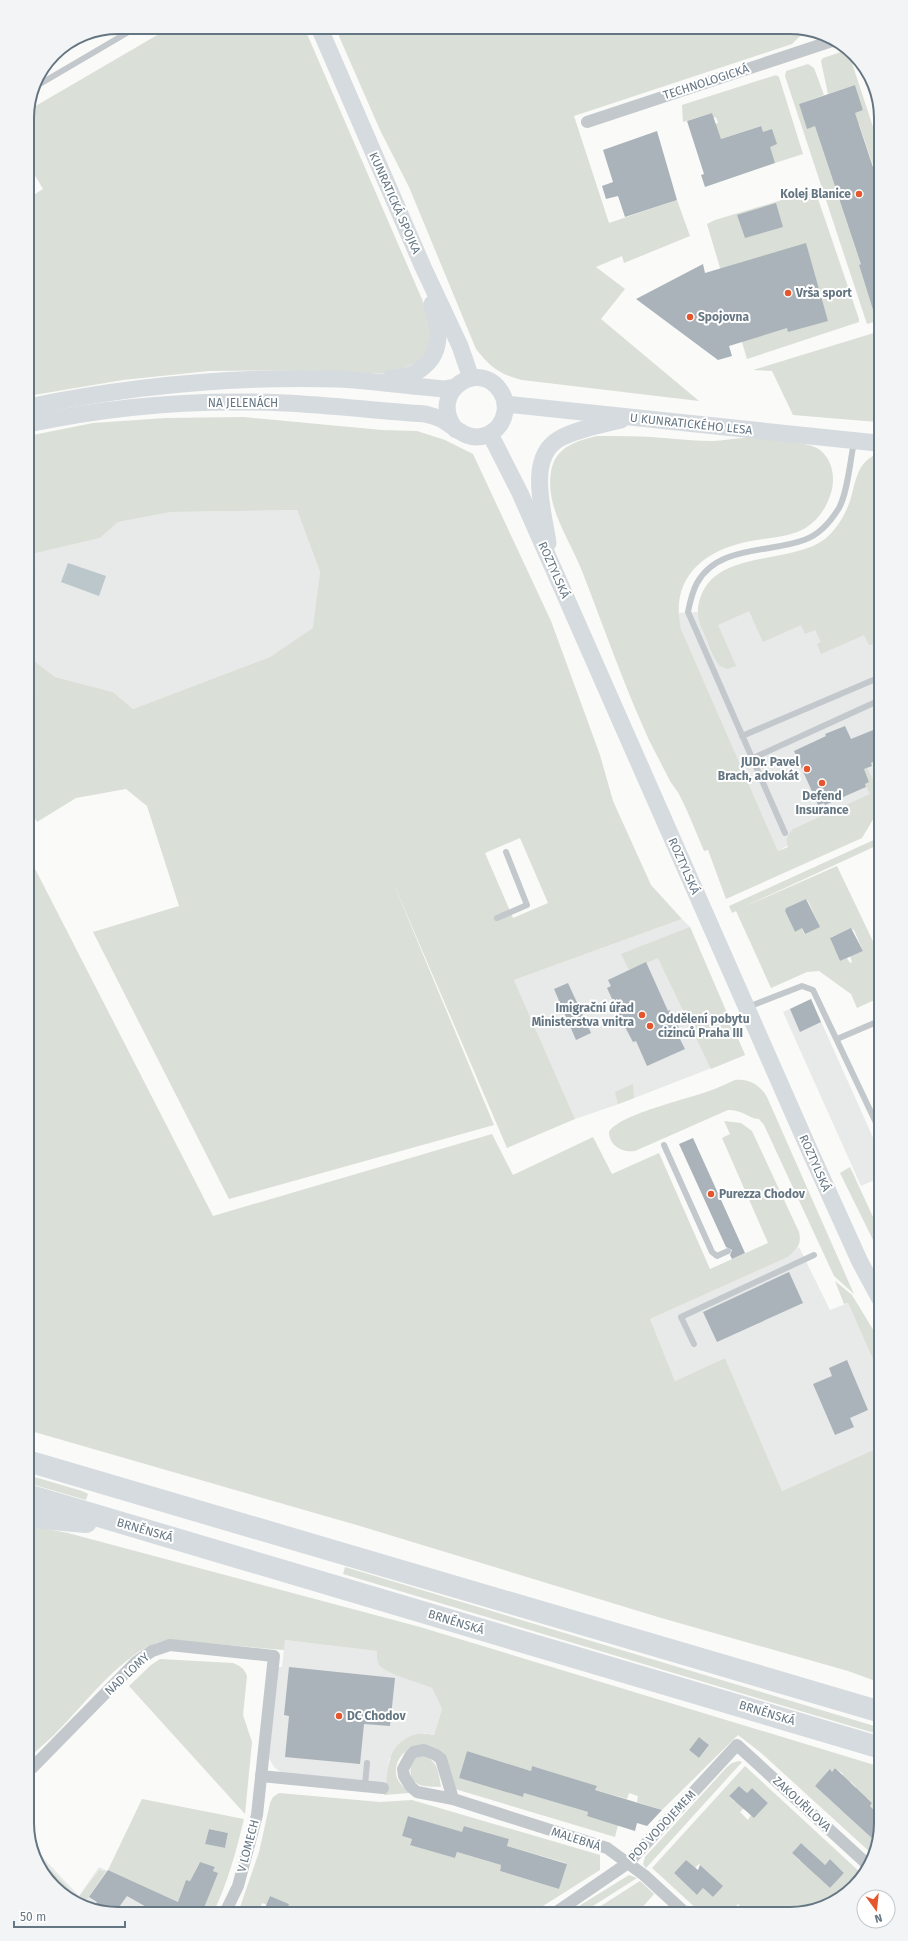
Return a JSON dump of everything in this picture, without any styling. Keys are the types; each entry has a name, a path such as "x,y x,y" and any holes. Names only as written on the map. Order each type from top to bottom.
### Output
{"highway":[{"path":"34,1463 874,1710"},
{"name":"BRNĚNSKÁ","path":"34,1497 874,1746"},
{"path":"34,1518 132,1526"}],"main road":[{"name":"KUNRATICKÁ SPOJKA","path":"322,34 423,267 460,346 471,378"},
{"path":"339,379 403,378 416,373 430,360 437,346 438,329 423,267"},
{"path":"471,378 482,378 491,382 499,388 504,397 504,417 500,426 490,434"},
{"name":"NA JELENÁCH","path":"34,406 116,391 184,384 250,380 339,379 444,389 455,387 462,381 471,378"},
{"path":"455,387 449,395 446,404 450,422 456,430"},
{"name":"NA JELENÁCH","path":"34,423 70,415 172,403 284,403 426,414 437,417 464,435 473,437 490,434"},
{"name":"U KUNRATICKÉHO LESA","path":"505,404 874,443"},
{"path":"551,565 539,477 545,455 553,443 559,439 629,417"},
{"name":"ROZTYLSKÁ","path":"490,434 520,493 860,1262 874,1287"}],"street":[{"name":"TECHNOLOGICKÁ","path":"587,122 824,41"},
{"name":"NAD LOMY","path":"34,1766 136,1662 152,1651 170,1645 274,1656"},
{"name":"V LOMECH","path":"228,1907 238,1886 255,1822 274,1656"},
{"name":"POD VODOJEMEM","path":"564,1907 628,1863 737,1745"},
{"name":"ZAKOUŘILOVA","path":"737,1745 864,1862"},
{"name":"MALEBNÁ","path":"453,1799 441,1760 436,1755 424,1750 414,1752 410,1756 404,1769 404,1776 411,1788 417,1792 453,1799 606,1848 628,1863 679,1907"},
{"path":"261,1776 383,1788"}],"lane":[{"path":"41,83 125,34"},
{"path":"785,834 688,612 692,595 698,582 710,569 724,560 743,552 787,545 805,540 817,534 825,526 840,507 854,441"},
{"path":"742,736 874,680"},
{"path":"751,759 874,703"},
{"path":"497,918 528,905 506,852"},
{"path":"747,1008 802,986 813,990 874,1118"},
{"path":"837,1039 874,1023"},
{"path":"664,1145 712,1252 717,1256 728,1251"},
{"path":"694,1344 681,1317 814,1255"},
{"path":"365,1786 367,1763"}],"shaded area":[{"path":"159,34 307,34 431,320 429,348 418,362 389,374 304,370 209,371 123,380 34,395 34,195 43,189 34,174 35,106"},
{"path":"338,34 801,35 792,44 574,116 609,223 677,200 690,236 624,263 622,256 596,267 625,289 601,319 699,401 522,380 501,372 486,361 476,349 409,187 380,130"},
{"path":"842,52 851,61 874,130 874,168 859,124 854,126 850,114 863,110 855,85 828,94 821,61 823,58"},
{"path":"808,64 814,68 824,95 799,104 807,128 818,125 864,263 859,265 871,303 874,302 874,322 867,324 785,76 786,71"},
{"path":"776,75 779,77 803,154 775,163 760,126 721,139 715,124 718,123 716,117 713,118 712,113 683,122 682,105"},
{"name":"Vrša sport","path":"815,190 859,322 747,359 707,224 715,220"},
{"path":"874,333 874,422 793,415 772,371 753,370"},
{"path":"243,417 382,430 417,431 445,440 473,454 551,621 600,755 613,801 651,885 682,919 514,980 575,1119 507,1148 392,880 494,1125 229,1199 93,932 179,906 147,806 126,789 76,798 37,822 34,816 34,661 55,677 113,692 133,709 270,657 313,628 320,572 297,510 171,512 118,522 100,538 34,554 34,435 93,423 166,418","holes":["520,838 548,903 513,918 485,853"]},
{"path":"597,436 647,437 706,441 737,438 771,439 803,443 817,448 826,457 832,468 832,487 826,504 816,519 807,527 795,533 746,542 715,553 702,561 692,571 685,583 680,597 679,612 681,629 778,851 788,847 788,837 793,829 870,794 865,784 869,782 863,767 867,768 874,781 874,818 862,838 726,899 708,850 704,851 680,796 670,781 649,740 582,571 555,511 550,485 553,463 568,446"},
{"path":"874,456 874,644 869,645 864,635 821,654 817,644 821,642 815,630 805,634 801,625 763,642 749,611 718,625 736,666 727,669 720,666 710,649 698,618 698,605 701,596 710,581 723,571 739,564 794,552 811,547 825,539 840,522 850,501 858,474 865,462"},
{"path":"297,510 320,572 314,628 270,657 133,709 113,692 55,677 34,661 34,554 100,538 118,522 171,512"},
{"path":"68,563 106,576 99,596 61,582"},
{"path":"810,564 874,610 874,797 778,851 681,629 677,613 698,612"},
{"path":"874,840 874,847 739,909 837,866 874,944 874,1000 857,1008 851,994 819,971 807,972 771,988 736,911 732,913 729,906","holes":["806,899 817,921 805,927 807,933 804,934 802,928 795,932 785,911 786,908","851,929 854,930 863,951 850,956 852,962 850,963 847,958 840,961 831,937"]},
{"path":"34,867 213,1216 492,1134 513,1175 593,1137 612,1174 659,1153 710,1269 768,1243 722,1138 730,1134 724,1121 741,1123 752,1131 799,1232 800,1240 798,1246 788,1257 650,1319 675,1381 725,1358 782,1491 874,1450 874,1680 848,1671 658,1617 360,1526 34,1432"},
{"path":"682,919 690,927 745,1055 619,1104 575,1119 514,980"},
{"path":"690,927 745,1055 711,1069 658,958 629,970 621,954"},
{"path":"811,999 874,1140 874,1180 861,1186 783,1012"},
{"path":"735,1080 745,1080 754,1083 767,1097 854,1294 834,1276 764,1125 759,1119 737,1111 728,1110 635,1151 625,1151 617,1147 611,1141 609,1132 625,1120 654,1108 710,1091"},
{"path":"633,1084 634,1098 618,1104 615,1092"},
{"path":"850,1167 874,1219 874,1242 840,1173"},
{"path":"799,1247 830,1310 848,1303 874,1362 874,1450 782,1491 725,1358 675,1381 650,1319 788,1257"},
{"path":"835,1281 852,1295 874,1331 874,1362 848,1303 844,1304"},
{"path":"34,1477 82,1491 88,1494 86,1500 34,1485"},
{"path":"34,1527 68,1533 420,1627 874,1765 874,1810 870,1806 872,1803 867,1798 849,1817 872,1838 869,1851 760,1752 738,1735 662,1810 637,1802 638,1796 629,1793 627,1799 595,1790 596,1786 532,1766 531,1771 467,1751 459,1778 523,1797 524,1793 588,1812 587,1816 618,1825 615,1837 455,1789 443,1754 412,1748 401,1756 398,1760 396,1769 398,1780 409,1793 384,1795 389,1764 394,1750 408,1737 422,1734 434,1735 442,1709 432,1688 397,1675 380,1666 378,1663 377,1651 285,1640 284,1650 169,1640 153,1644 122,1664 54,1735 34,1753","holes":["699,1737 709,1745 699,1758 689,1750","835,1768 843,1774 839,1778 847,1785 851,1782 856,1787 853,1791 855,1793 840,1809 815,1786 830,1770 832,1772"]},
{"path":"345,1567 874,1726 874,1733 343,1574"},
{"path":"285,1640 378,1651 398,1675 432,1688 442,1709 434,1735 424,1733 389,1759 387,1782 284,1773 279,1771 274,1767 269,1758 278,1667 282,1667"},
{"path":"160,1659 233,1663 245,1671 247,1676 243,1715 252,1742 245,1814 129,1686 151,1665"},
{"path":"424,1756 429,1758 435,1764 441,1787 420,1785 412,1778 410,1770 413,1763 418,1757"},
{"path":"739,1761 742,1762 646,1868 643,1864 645,1857 727,1767 732,1763"},
{"path":"745,1766 859,1871 841,1890 817,1903 795,1907 741,1907 738,1904 736,1907 695,1907 652,1868","holes":["739,1786 745,1791 735,1802 729,1796","752,1788 768,1803 754,1817 751,1815 748,1820 740,1812 744,1808 738,1803","801,1843 810,1851 800,1861 792,1853","830,1859 844,1873 830,1888 816,1875","686,1860 695,1868 699,1864 713,1877 697,1895 674,1873","715,1879 722,1886 713,1897 705,1890"]},
{"path":"279,1793 380,1802 412,1800 600,1855 600,1870 541,1907 288,1907 289,1904 270,1896 267,1905 262,1903 260,1907 240,1907 259,1852 270,1803 273,1797","holes":["409,1816 462,1833 465,1826 509,1839 507,1846 566,1863 559,1889 500,1871 501,1865 457,1852 455,1858 410,1844 412,1839 402,1836"]},
{"path":"142,1799 244,1819 235,1855 216,1907 189,1907 108,1870","holes":["209,1829 228,1833 225,1848 205,1844","199,1863 215,1867 213,1871 217,1873 205,1906 180,1897 186,1880 190,1881"]},
{"path":"41,1855 79,1896 99,1867 189,1907 113,1907 91,1903 86,1900 106,1871 99,1870 79,1897 74,1895 45,1864"},
{"path":"45,1864 76,1896 67,1890 55,1878"},
{"path":"99,1870 106,1871 86,1900 79,1897"},
{"path":"629,1875 637,1878 591,1907 577,1907"},
{"path":"640,1881 654,1894 643,1907 599,1907"}],"building":[{"name":"Kolej Blanice","path":"855,85 863,110 855,113 874,170 874,313 859,265 861,264 815,126 807,129 799,104"},
{"path":"712,113 721,139 761,126 763,132 772,129 777,144 770,147 775,163 705,187 701,175 704,174 687,121"},
{"path":"657,131 677,200 625,217 618,196 606,199 602,186 613,182 603,150"},
{"path":"776,203 783,227 745,238 737,215"},
{"path":"806,243 828,321 788,332 787,328 729,346 732,356 718,360 636,299 703,264 705,273"},
{"path":"845,726 851,739 874,730 874,762 871,763 872,766 864,769 869,782 865,784 866,787 825,805 824,803 818,805 794,751 826,736 825,734"},
{"path":"806,899 820,927 805,934 802,928 795,932 785,911 786,908"},
{"path":"851,928 863,951 840,961 830,938"},
{"path":"646,962 668,1011 670,1010 678,1026 682,1036 679,1037 685,1049 647,1066 636,1041 633,1042 625,1027 607,988 611,986 608,980"},
{"path":"568,983 591,1033 576,1040 554,989"},
{"path":"811,999 821,1022 800,1032 790,1009"},
{"name":"Purezza Chodov","path":"693,1138 745,1253 732,1259 730,1255 732,1250 726,1247 679,1144"},
{"path":"789,1272 803,1303 717,1342 703,1312"},
{"path":"847,1360 868,1410 850,1418 854,1427 835,1435 813,1384 832,1376 829,1368"},
{"name":"DC Chodov","path":"289,1667 395,1678 390,1726 364,1724 360,1764 285,1757 289,1716 284,1715"},
{"path":"699,1737 709,1745 699,1758 689,1750"},
{"path":"467,1751 531,1771 532,1766 597,1786 595,1790 662,1810 647,1826 637,1823 635,1831 587,1816 588,1812 524,1793 523,1797 459,1778"},
{"path":"835,1768 872,1803 870,1806 874,1810 872,1838 815,1786 830,1769 832,1772"},
{"path":"739,1786 747,1793 752,1788 768,1803 754,1818 729,1796"},
{"path":"408,1816 462,1832 464,1826 509,1839 507,1846 567,1864 559,1889 500,1871 501,1865 457,1852 455,1858 410,1845 412,1839 402,1836"},
{"path":"209,1829 228,1833 225,1848 205,1844"},
{"path":"801,1843 825,1865 830,1859 844,1873 830,1888 792,1853"},
{"path":"686,1860 698,1870 700,1865 723,1886 713,1897 703,1888 697,1895 674,1873"},
{"path":"200,1862 215,1867 213,1871 218,1873 204,1907 146,1907 127,1896 119,1907 113,1907 96,1904 97,1902 89,1897 108,1870 178,1902 186,1880 190,1881"},
{"path":"270,1896 289,1904 288,1907 265,1907"}],"place":[{"name":"Kolej Blanice","path":"859,194"},
{"name":"Vrša sport","path":"788,293"},
{"name":"Spojovna","path":"690,317"},
{"name":"JUDr. Pavel Brach, advokát","path":"807,769"},
{"name":"Defend Insurance","path":"822,783"},
{"name":"Imigrační úřad Ministerstva vnitra","path":"642,1015"},
{"name":"Oddělení pobytu cizinců Praha III","path":"650,1026"},
{"name":"Purezza Chodov","path":"711,1194"},
{"name":"DC Chodov","path":"339,1716"}]}
